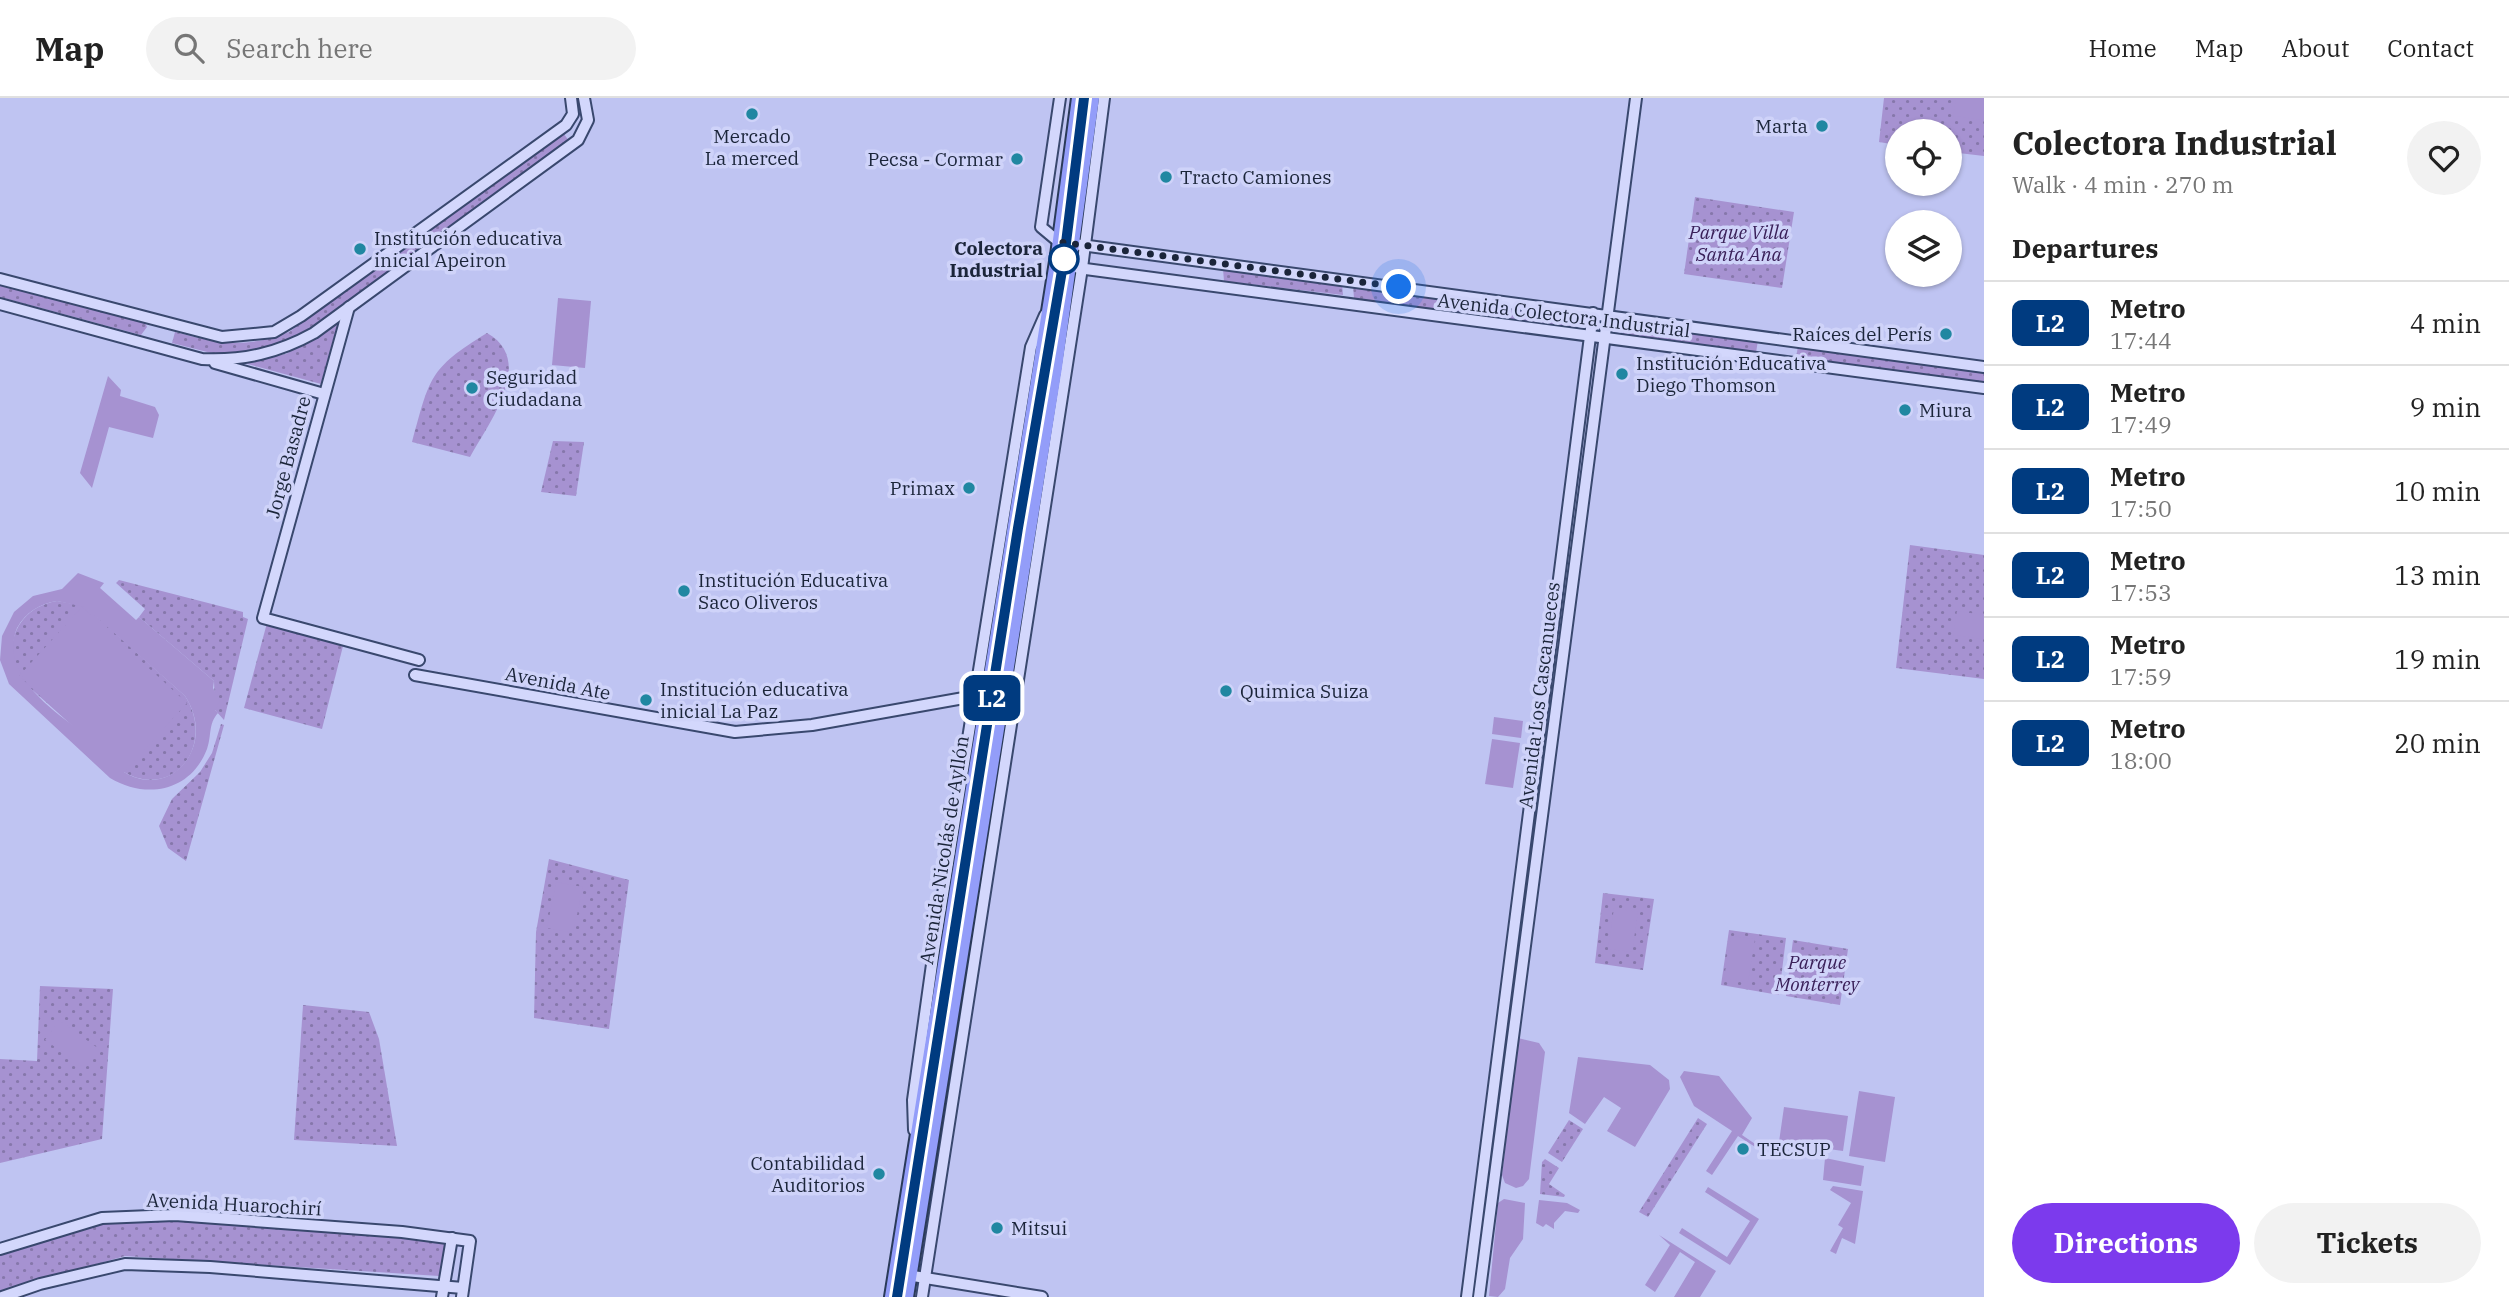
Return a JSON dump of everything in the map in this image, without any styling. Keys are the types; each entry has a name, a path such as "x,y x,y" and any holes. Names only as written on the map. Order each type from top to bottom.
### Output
{"main road":[{"name":"Avenida Nicolás de Ayllón","path":"891,1297 916,1157 981,694 1049,310 1078,98"},
{"name":"Avenida Nicolás de Ayllón","path":"906,1297 1003,691 1077,268 1087,139 1093,98"},
{"path":"1073,135 1087,139"}],"street":[{"path":"0,279 203,334 239,337 274,332 301,317 571,118 571,98"},
{"path":"202,359 222,360 283,350 314,333 579,140 587,126 584,98"},
{"path":"1059,242 1041,227 1060,98"},
{"name":"Avenida Nicolás de Ayllón","path":"1080,245 1104,98"},
{"name":"Avenida Los Cascanueces","path":"1479,1297 1636,98"},
{"name":"Avenida Colectora Industrial","path":"1059,242 1984,367"},
{"path":"1219,288 1222,263"},
{"name":"Avenida Colectora Industrial","path":"1056,265 1984,388"},
{"name":"Avenida Nicolás de Ayllón","path":"922,1297 1077,268"},
{"path":"1348,304 1353,281"},
{"path":"0,304 324,394"},
{"name":"Jorge Basadre","path":"349,307 262,618 419,660"},
{"name":"Avenida Los Cascanueces","path":"1467,1297 1594,313"},
{"name":"Avenida Ate","path":"415,675 735,732 812,724 1003,691"},
{"name":"Avenida Huarochirí","path":"0,1249 102,1218 175,1215 402,1232 470,1241 463,1293"},
{"path":"443,1292 452,1238"},
{"path":"2,1297 40,1283 125,1264 210,1267 463,1293"},
{"path":"895,1273 1042,1297"}],"green space":[{"path":"1884,98 1984,98 1984,156 1962,153 1962,119 1885,119 1885,143 1879,142"},
{"path":"1956,98 1984,98 1984,120 1953,116"},
{"path":"564,134 569,141 293,340 238,354 219,355 172,343 175,332 219,342 245,343 289,332"},
{"name":"Parque Villa Santa Ana","path":"1695,197 1794,212 1782,288 1684,274"},
{"path":"1223,269 1342,284 1343,295 1224,281"},
{"path":"0,284 145,323 147,327 141,335 0,297"},
{"path":"1353,286 1577,316 1575,328 1354,298"},
{"path":"558,298 591,301 585,368 552,365"},
{"path":"338,322 321,384 244,363 286,354"},
{"path":"1625,323 1758,340 1756,353 1623,335"},
{"path":"487,333 501,345 508,360 508,376 496,411 470,457 412,442 434,377 453,356"},
{"path":"1798,346 1984,371 1984,384 1796,358"},
{"path":"108,376 121,390 120,396 155,407 159,415 153,438 109,427 92,488 80,473"},
{"path":"553,441 584,442 576,496 541,492"},
{"path":"1910,545 1984,555 1984,679 1896,668"},
{"path":"78,573 104,583 100,588 136,620 139,617 214,681 213,688 220,701 215,710 218,713 211,726 207,749 200,763 179,782 153,790 124,785 110,778 9,684 0,660 2,636 14,612 33,596 62,589","holes":["57,601 85,607 185,696 194,715 196,733 192,750 184,764 172,774 158,779 141,779 124,772 187,703 82,607 21,674 13,643 17,628 25,617 44,604","28,684 75,727 51,708"]},
{"path":"119,580 243,612 243,617 248,619 224,720 215,710 214,681 139,617 145,609 116,583"},
{"path":"57,601 85,606 185,696 193,714 196,732 193,749 185,763 173,773 159,779 142,779 124,772 19,678 12,652 17,629 32,611"},
{"path":"1957,611 1984,615 1984,639 1953,635"},
{"path":"267,623 343,646 322,729 244,708"},
{"path":"1494,717 1523,721 1521,738 1492,734"},
{"path":"221,724 224,725 186,861 168,848 159,826 172,799 200,772 212,753"},
{"path":"1492,739 1520,743 1513,788 1485,784"},
{"path":"549,859 629,880 609,1029 534,1018 536,932"},
{"path":"556,882 583,887 573,933 547,928"},
{"path":"1603,893 1654,899 1643,970 1595,963"},
{"path":"1614,908 1638,912 1632,952 1608,949"},
{"path":"1729,930 1786,938 1779,995 1721,985"},
{"path":"1731,936 1755,939 1748,982 1724,978"},
{"name":"Parque Monterrey","path":"1793,940 1848,949 1840,1005 1786,996"},
{"path":"40,986 113,989 102,1139 0,1163 0,1059 37,1061"},
{"path":"303,1005 369,1012 379,1039 397,1146 294,1140"},
{"path":"59,1020 99,1049 85,1068 45,1040"},
{"path":"1518,1038 1539,1043 1545,1052 1529,1179 1523,1186 1516,1188 1505,1183 1502,1175"},
{"path":"1578,1057 1650,1065 1669,1080 1670,1089 1635,1147 1607,1131 1621,1108 1604,1097 1585,1124 1569,1113"},
{"path":"1684,1071 1719,1076 1752,1118 1742,1135 1761,1148 1760,1150 1738,1136 1712,1175 1706,1171 1732,1131 1694,1106 1680,1077"},
{"path":"1859,1091 1895,1097 1885,1162 1849,1156"},
{"path":"1784,1107 1848,1116 1843,1151 1779,1142"},
{"path":"1698,1118 1707,1124 1648,1217 1639,1212"},
{"path":"1569,1120 1583,1129 1562,1162 1548,1153"},
{"path":"1825,1158 1864,1166 1861,1186 1823,1180"},
{"path":"1545,1159 1559,1168 1549,1184 1565,1195 1564,1197 1540,1194 1542,1162"},
{"path":"1833,1186 1863,1191 1855,1244 1842,1238 1836,1254 1830,1251 1843,1228 1838,1225 1851,1203 1830,1190"},
{"path":"1708,1187 1759,1219 1730,1265 1679,1233 1682,1228 1727,1257 1750,1221 1705,1192"},
{"path":"1504,1199 1525,1203 1523,1239 1510,1258 1505,1289 1498,1297 1489,1296 1498,1203"},
{"path":"1539,1200 1567,1203 1580,1210 1578,1213 1565,1211 1554,1223 1554,1229 1546,1224 1543,1227 1536,1223"},
{"path":"176,1221 399,1235 447,1245 439,1276 125,1256 0,1291 0,1256 105,1222"},
{"path":"1659,1235 1716,1271 1700,1297 1674,1297 1695,1262 1680,1252 1655,1292 1645,1285 1670,1245"}],"metro line":[{"name":"L2","path":"897,1297 1018,528 1064,259 1084,98"}],"place":[{"name":"Mercado La merced","path":"752,114"},
{"name":"Marta","path":"1822,126"},
{"name":"Pecsa - Cormar","path":"1017,159"},
{"name":"Tracto Camiones","path":"1166,177"},
{"name":"Institución educativa inicial Apeiron","path":"360,249"},
{"name":"Colectora Industrial","path":"1064,259"},
{"name":"Raíces del Perís","path":"1946,334"},
{"name":"Institución Educativa Diego Thomson","path":"1622,374"},
{"name":"Seguridad Ciudadana","path":"472,388"},
{"name":"Miura","path":"1905,410"},
{"name":"Primax","path":"969,488"},
{"name":"Institución Educativa Saco Oliveros","path":"684,591"},
{"name":"Quimica Suiza","path":"1226,691"},
{"name":"Institución educativa inicial La Paz","path":"646,700"},
{"name":"TECSUP","path":"1743,1149"},
{"name":"Contabilidad Auditorios","path":"879,1174"},
{"name":"Mitsui","path":"997,1228"}],"route":[{"path":"1064,259 1057,255 1059,242 1399,287"}]}
